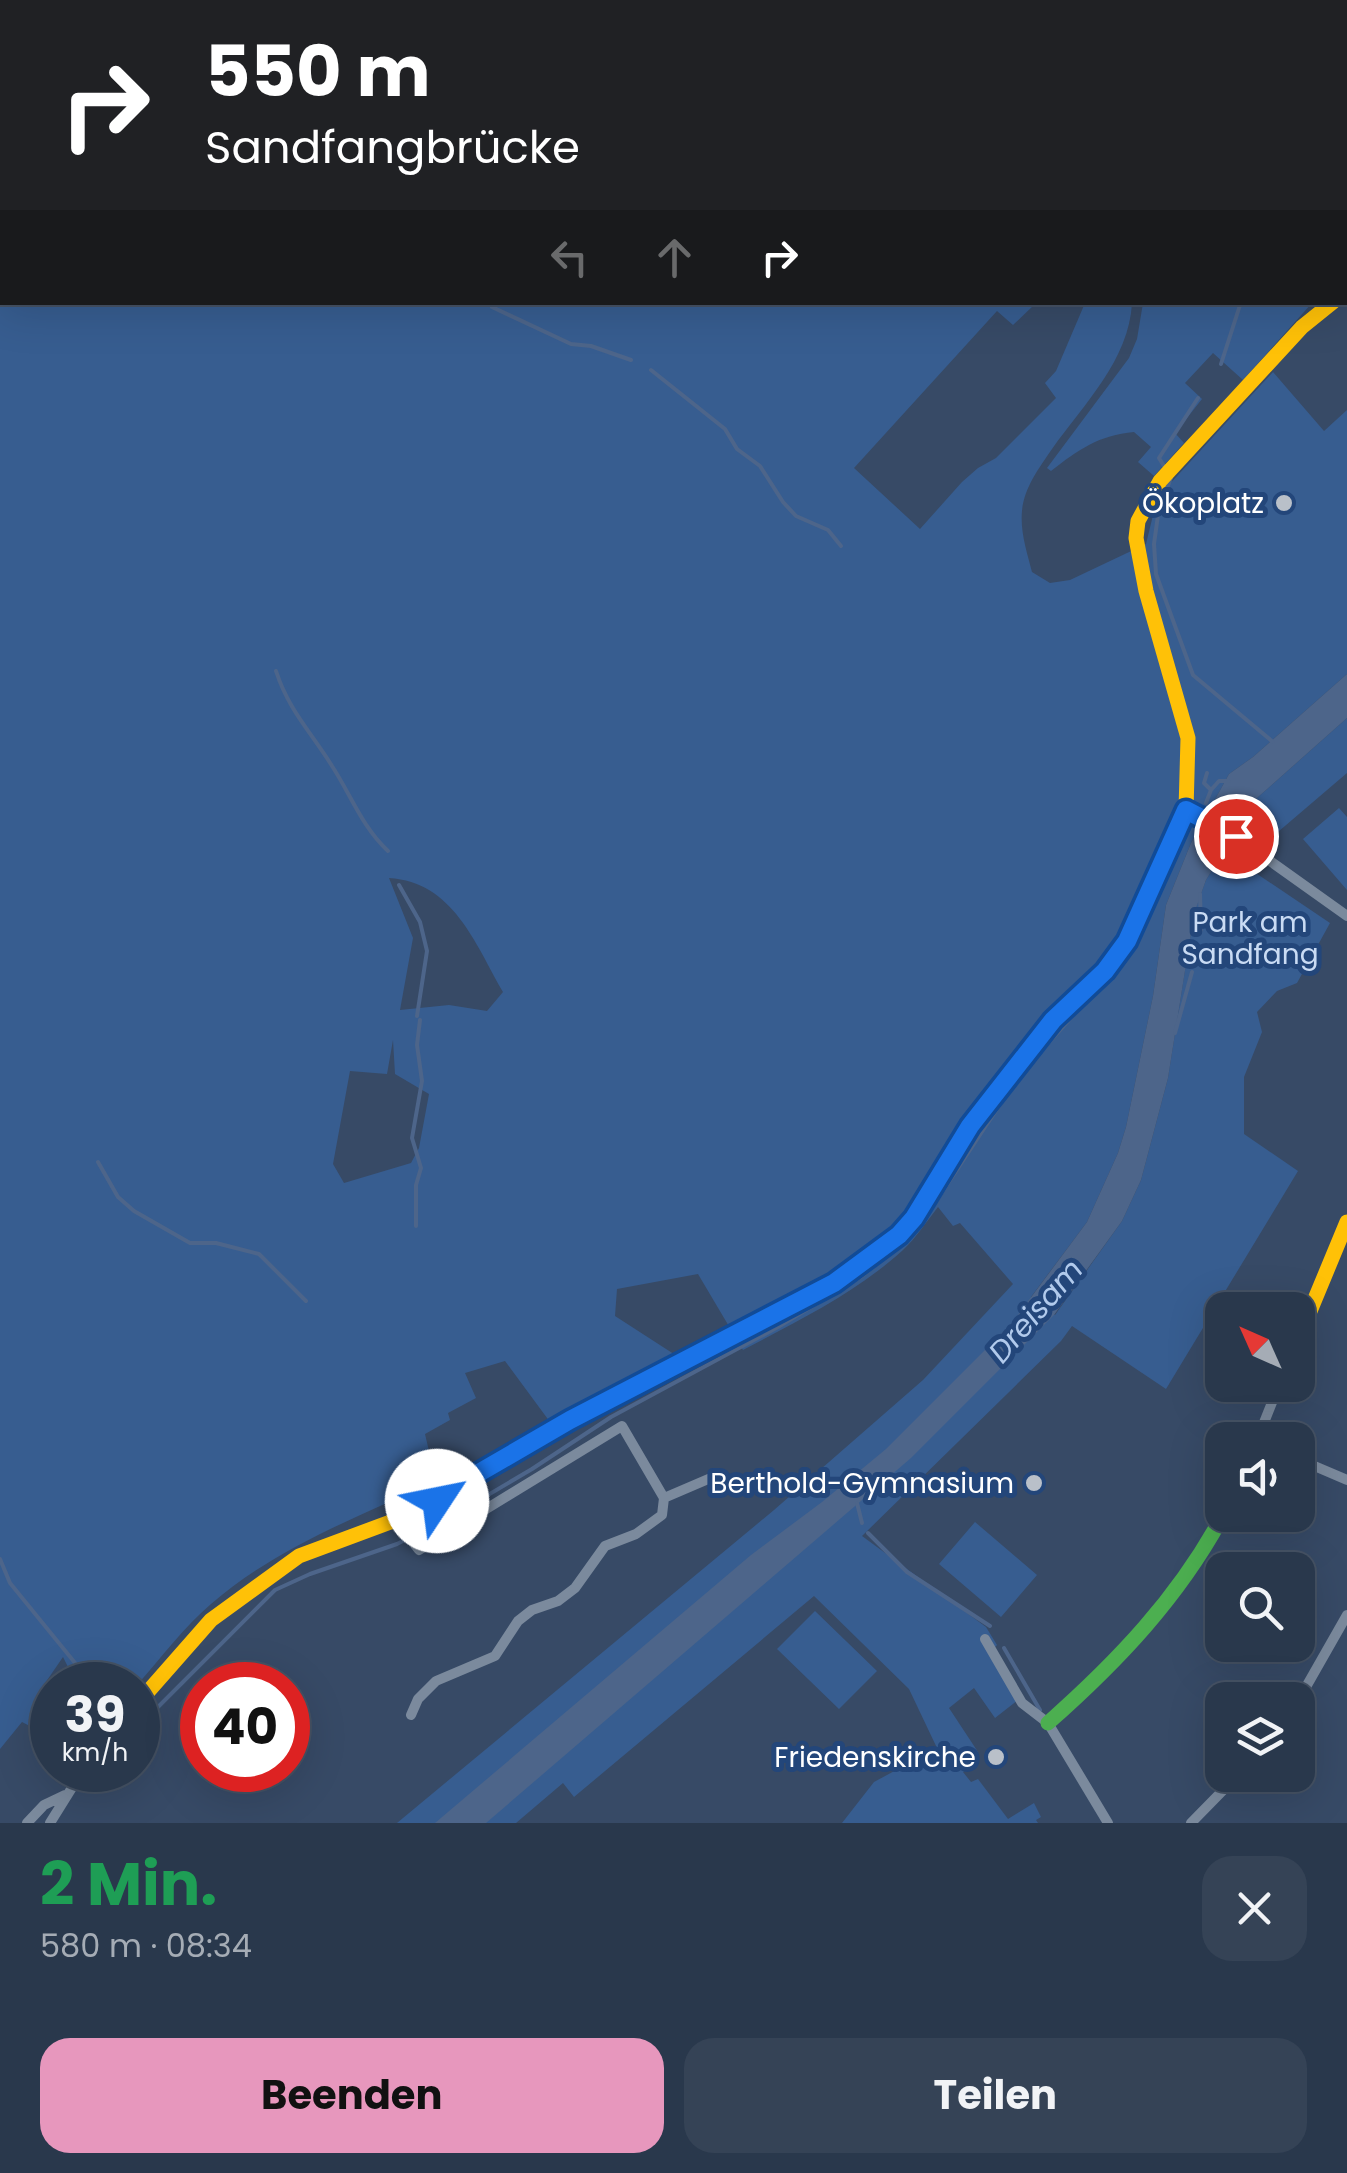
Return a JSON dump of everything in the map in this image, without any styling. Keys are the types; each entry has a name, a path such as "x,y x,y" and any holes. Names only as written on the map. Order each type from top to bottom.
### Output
{"street":[{"path":"160,1677 211,1620 244,1592 299,1556 399,1525 570,1420 834,1283 899,1235 914,1218 980,1113 1053,1020 1105,971 1127,941 1191,813 1188,738 1146,590 1136,538 1138,521 1160,481 1302,328 1329,305"},
{"path":"1191,813 1236,836 1347,916"},
{"path":"1315,1305 1341,1252 1347,1222"},
{"path":"399,1525 419,1550 622,1426 664,1498 662,1515 654,1524 606,1546 575,1588 518,1621 495,1656 436,1681 418,1699 411,1716"},
{"path":"1315,1467 1347,1480"},
{"path":"664,1498 713,1477"},
{"path":"1048,1722 1111,1668 1155,1620 1213,1532"},
{"path":"1309,1682 1347,1616"},
{"path":"985,1639 1022,1703 1048,1722 1108,1823"},
{"path":"1191,1823 1221,1792"},
{"path":"27,1823 44,1805 66,1794"},
{"path":"50,1823 66,1794"}],"green space":[{"name":"Park am Sandfang","path":"0,305 1034,305 1013,325 997,311 854,468 920,529 962,482 996,458 1056,398 1045,383 1056,371 1084,305 1132,305 1123,344 1114,362 1042,463 1026,494 1022,527 1032,572 1050,583 1070,580 1146,544 1155,507 1166,488 1273,372 1324,431 1347,410 1347,674 1229,774 1191,843 1166,905 1153,996 1118,1153 1087,1222 1031,1297 1055,1315 1122,1221 1141,1180 1168,1078 1194,913 1206,880 1229,842 1232,857 1330,923 1297,983 1277,991 1257,1012 1262,1032 1244,1077 1244,1134 1298,1171 1225,1292 1205,1292 1205,1325 1166,1389 1072,1326 862,1536 986,1627 997,1645 990,1652 1018,1700 995,1718 974,1688 949,1708 978,1752 966,1760 971,1767 963,1772 971,1782 978,1779 1008,1819 1034,1803 1041,1817 1036,1820 1038,1823 842,1823 874,1782 937,1748 909,1689 814,1596 574,1797 563,1783 516,1823 397,1823 774,1510 923,1380 1013,1284 960,1223 953,1226 938,1207 908,1245 866,1279 743,1350 698,1274 617,1289 615,1316 680,1358 550,1422 505,1361 465,1373 476,1398 448,1413 450,1420 425,1434 436,1481 319,1535 263,1566 211,1604 157,1662 66,1662 63,1657 60,1662 30,1662 30,1726 22,1722 0,1749","holes":["389,878 430,891 446,903 472,935 503,992 487,1011 449,1005 400,1010 413,938","393,1040 395,1074 429,1094 419,1148 411,1163 344,1183 333,1164 350,1071 387,1074"]},
{"path":"1143,305 1310,305 1243,380 1213,353 1185,383 1202,399 1175,433 1184,443 1154,476 1138,462 1151,447 1134,432 1090,445 1051,471 1047,468 1129,358 1137,339"},
{"path":"1347,718 1347,773 1264,844 1238,829 1257,798"},
{"path":"1339,808 1347,817 1347,890 1303,839"},
{"path":"975,1522 1037,1575 1001,1617 939,1564"},
{"path":"815,1611 877,1671 839,1709 777,1649"}],"water":[{"name":"Dreisam","path":"1347,674 1347,718 1257,798 1206,880 1194,914 1168,1078 1141,1180 1122,1221 1054,1315 911,1458 486,1823 435,1823 751,1555 886,1449 1012,1323 1087,1222 1118,1153 1153,996 1166,905 1191,843 1229,774"}],"waterway":[{"path":"1221,364 1240,305"},
{"path":"492,307 571,344 591,346 631,360"},
{"path":"651,370 725,429 737,449 760,466 796,516 828,530 841,546"},
{"path":"1164,466 1159,458 1198,398"},
{"path":"1171,478 1159,508 1154,544 1156,574 1193,675 1273,742"},
{"path":"276,671 294,710 364,821 388,851"},
{"path":"1207,773 1204,783 1211,790"},
{"path":"1206,803 1219,781 1229,781"},
{"path":"399,885 420,922 427,951 417,1016"},
{"path":"1200,894 1201,930"},
{"path":"1175,1033 1192,972"},
{"path":"454,1515 611,1417 778,1327 862,1276 904,1242 929,1212 1018,1077 1094,992"},
{"path":"416,1226 416,1185 421,1168 412,1138 422,1081 417,1045 420,1020"},
{"path":"98,1162 118,1197 134,1211 190,1243 216,1243 259,1254 306,1301"},
{"path":"857,1503 862,1523"},
{"path":"160,1705 275,1590 397,1544 428,1528"},
{"path":"868,1533 907,1572 990,1626"},
{"path":"0,1559 10,1583 74,1662"},
{"path":"1004,1648 1040,1710"}],"traffic: fast":[{"path":"807,1297 834,1283 899,1235 969,1126 1053,1020 1105,971 1127,941 1142,907"},
{"path":"1048,1723 1145,1626 1213,1532"}],"traffic: slow":[{"path":"1142,907 1186,810 1188,738 1146,591 1136,538 1138,521 1160,481 1302,327 1329,305"},
{"path":"1315,1299 1347,1222"},
{"path":"160,1678 211,1620 299,1556 420,1511 570,1420 807,1297"}],"place":[{"name":"Ökoplatz","path":"1284,503"},
{"name":"Berthold-Gymnasium","path":"1034,1483"},
{"name":"Friedenskirche","path":"996,1757"}],"route":[{"path":"437,1501 570,1420 834,1283 899,1235 914,1218 970,1126 1053,1020 1105,971 1127,941 1186,810 1236,836"}]}
